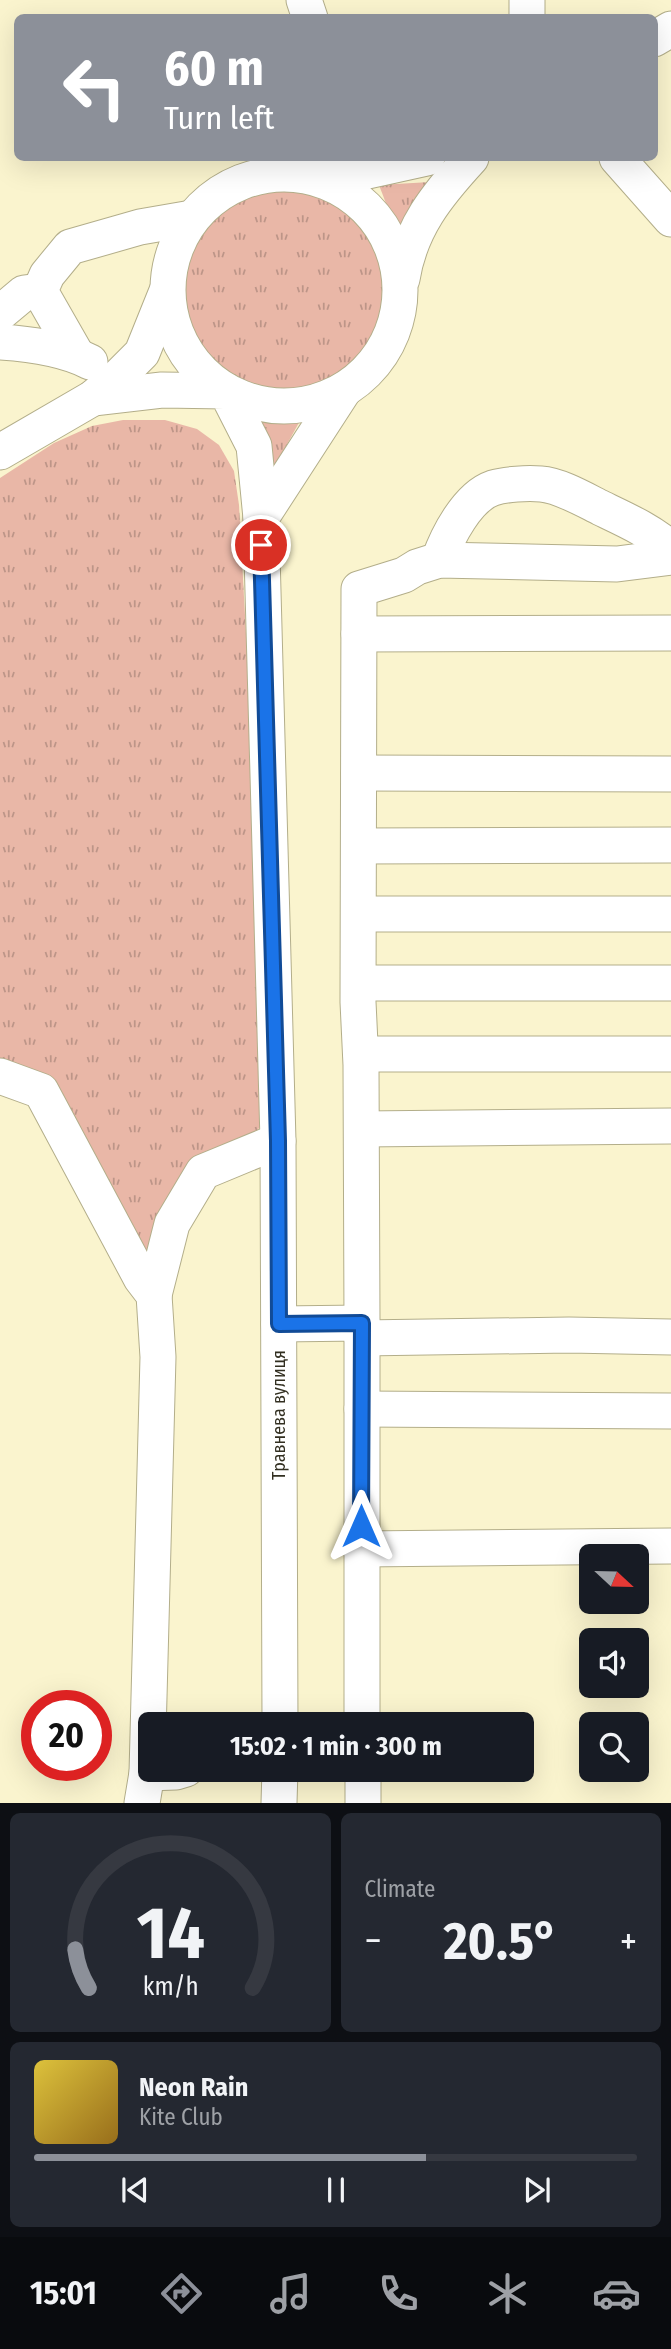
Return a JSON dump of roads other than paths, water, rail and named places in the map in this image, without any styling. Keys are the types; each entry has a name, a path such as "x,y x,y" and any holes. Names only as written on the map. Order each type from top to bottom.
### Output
{"street":[{"path":"221,191 234,161"},
{"path":"315,176 365,164 396,161"},
{"path":"167,290 174,331 185,352 201,372 226,391 257,404 292,407 332,397 354,383 382,354 396,326 406,254 425,214 469,161"},
{"path":"620,161 671,219"},
{"path":"365,164 391,241 401,286"},
{"path":"0,452 106,387 142,353 167,290 173,254 192,218 221,191 258,175 315,176 341,187 360,200 368,207 391,241"},
{"path":"40,291 47,275 70,247 140,227 192,218"},
{"path":"0,313 24,293 40,291"},
{"path":"40,291 76,354 106,387 226,391"},
{"path":"0,342 76,354"},
{"path":"261,518 344,390"},
{"name":"Травнева вулиця","path":"226,391 254,446 261,518 278,1141 280,1712"},
{"path":"439,560 446,539 471,503 491,489 520,485 543,484 580,498 656,535 671,549"},
{"path":"362,1712 359,589 439,560 617,564 671,557"},
{"path":"359,634 671,633"},
{"path":"359,773 671,774"},
{"path":"359,846 671,845"},
{"path":"359,914 671,914"},
{"path":"359,983 671,983"},
{"path":"361,1054 671,1054"},
{"path":"0,1076 41,1091 141,1278 153,1295"},
{"path":"362,1129 671,1126"},
{"path":"145,1788 158,1357 153,1295 172,1224 203,1172 278,1141"},
{"path":"279,1324 362,1331 671,1337"},
{"path":"362,1409 671,1411"},
{"path":"361,1549 671,1546"},
{"path":"279,1782 279,1803"},
{"path":"363,1782 363,1803"}]}
